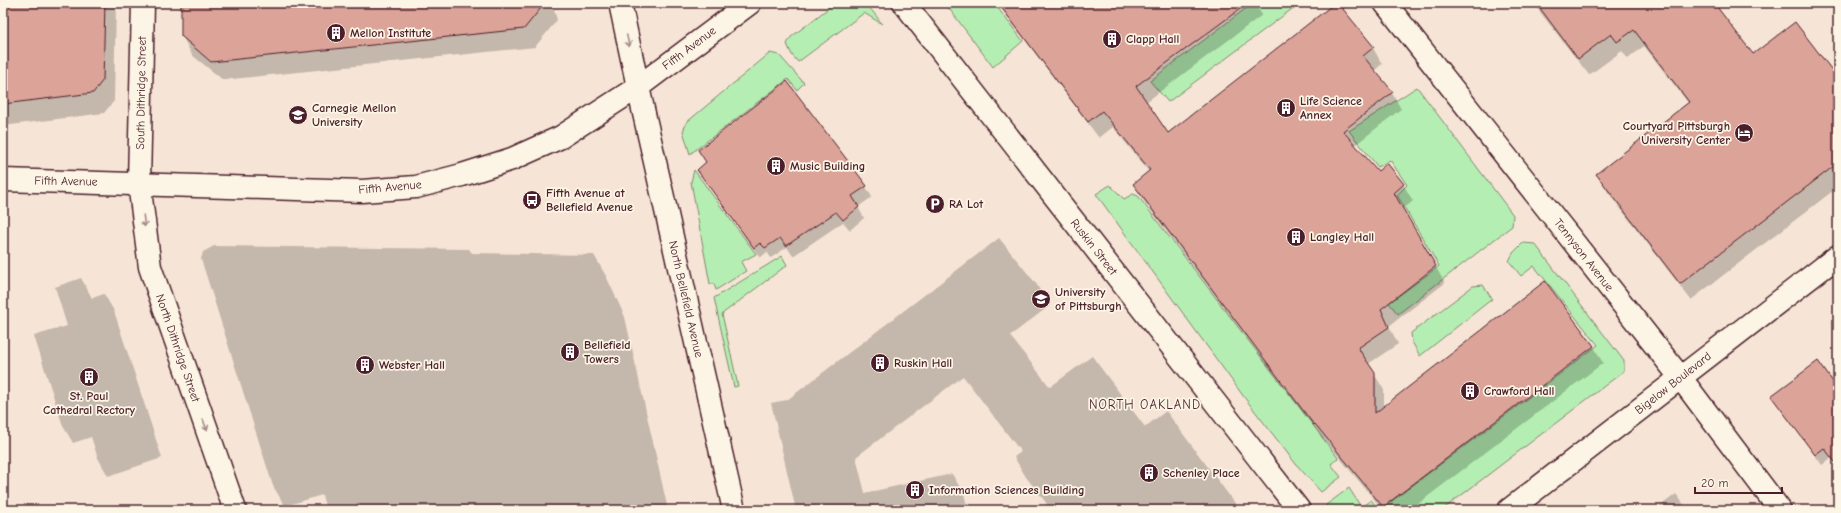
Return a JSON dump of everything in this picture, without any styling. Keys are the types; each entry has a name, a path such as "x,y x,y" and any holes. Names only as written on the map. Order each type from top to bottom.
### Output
{"main road":[{"name":"South Dithridge Street","path":"139,183 143,3"},
{"name":"North Bellefield Avenue","path":"620,3 734,510"},
{"name":"Fifth Avenue","path":"3,180 362,191 416,187 462,175 512,159 560,137 638,87 750,3"},
{"name":"Ruskin Street","path":"904,3 1299,510"},
{"name":"Tennyson Avenue","path":"1385,3 1680,377 1780,510"},
{"name":"North Dithridge Street","path":"139,183 150,267 235,510"},
{"name":"Bigelow Boulevard","path":"1509,510 1838,256"}],"green space":[{"path":"835,3 864,4 872,11 882,24 864,13 798,62 792,55 787,44 791,37"},
{"path":"945,3 994,3 1023,41 993,67"},
{"path":"1253,3 1300,3 1168,102 1150,81"},
{"path":"770,53 779,55 804,83 797,90 788,79 690,154 683,131 687,122"},
{"path":"1417,87 1513,215 1512,226 1398,314 1389,303 1439,266 1397,195 1407,185 1390,160 1378,167 1349,131"},
{"path":"694,170 756,254 741,262 746,271 716,290 714,284 710,284 691,182"},
{"path":"1110,185 1124,199 1133,194 1138,196 1338,458 1331,464 1341,477 1321,492 1295,463 1244,397 1096,194"},
{"path":"1523,243 1535,244 1624,361 1624,371 1442,510 1380,510 1598,345 1534,266 1521,276 1509,261 1513,253"},
{"path":"782,256 787,265 722,314 738,386 734,387 714,298"},
{"path":"1483,285 1492,299 1420,356 1412,342 1411,333 1473,286"},
{"path":"1349,488 1361,507 1371,500 1379,510 1329,510 1326,505"}],"building":[{"path":"3,3 105,3 103,80 93,93 3,104"},
{"name":"Mellon Institute","path":"181,3 545,3 524,29 211,62 181,36"},
{"path":"998,3 1248,3 1136,86 1168,133 1335,3 1338,3 1374,47 1363,56 1393,92 1343,131 1378,171 1387,163 1404,184 1394,193 1436,266 1381,309 1389,327 1358,348 1375,373 1375,413 1545,281 1594,346 1383,507 1315,424 1314,425 1133,184 1150,170 1102,111 1088,122"},
{"name":"Courtyard Pittsburgh University Center","path":"1536,3 1714,3 1753,54 1795,22 1838,78 1838,163 1680,284 1596,174 1689,102 1634,30 1617,42 1611,34 1578,59"},
{"name":"Music Building","path":"787,81 867,186 852,196 859,207 843,220 836,212 786,246 780,238 765,248 760,243 754,248 697,170 706,162 698,150"},
{"path":"1818,361 1838,389 1838,466 1824,448 1815,455 1771,396"}],"place":[{"name":"Mellon Institute","path":"336,33"},
{"name":"Clapp Hall","path":"1112,39"},
{"name":"Life Science Annex","path":"1286,108"},
{"name":"Carnegie Mellon University","path":"298,115"},
{"name":"Courtyard Pittsburgh University Center","path":"1744,133"},
{"name":"Music Building","path":"776,166"},
{"name":"Fifth Avenue at Bellefield Avenue","path":"532,200"},
{"name":"RA Lot","path":"935,204"},
{"name":"Langley Hall","path":"1296,237"},
{"name":"University of Pittsburgh","path":"1041,299"},
{"name":"Bellefield Towers","path":"570,352"},
{"name":"Ruskin Hall","path":"880,363"},
{"name":"Webster Hall","path":"365,365"},
{"name":"St. Paul Cathedral Rectory","path":"89,377"},
{"name":"Crawford Hall","path":"1470,391"},
{"name":"Schenley Place","path":"1149,473"},
{"name":"Information Sciences Building","path":"915,490"}],"district":[{"name":"NORTH OAKLAND","path":"1145,404"}]}
